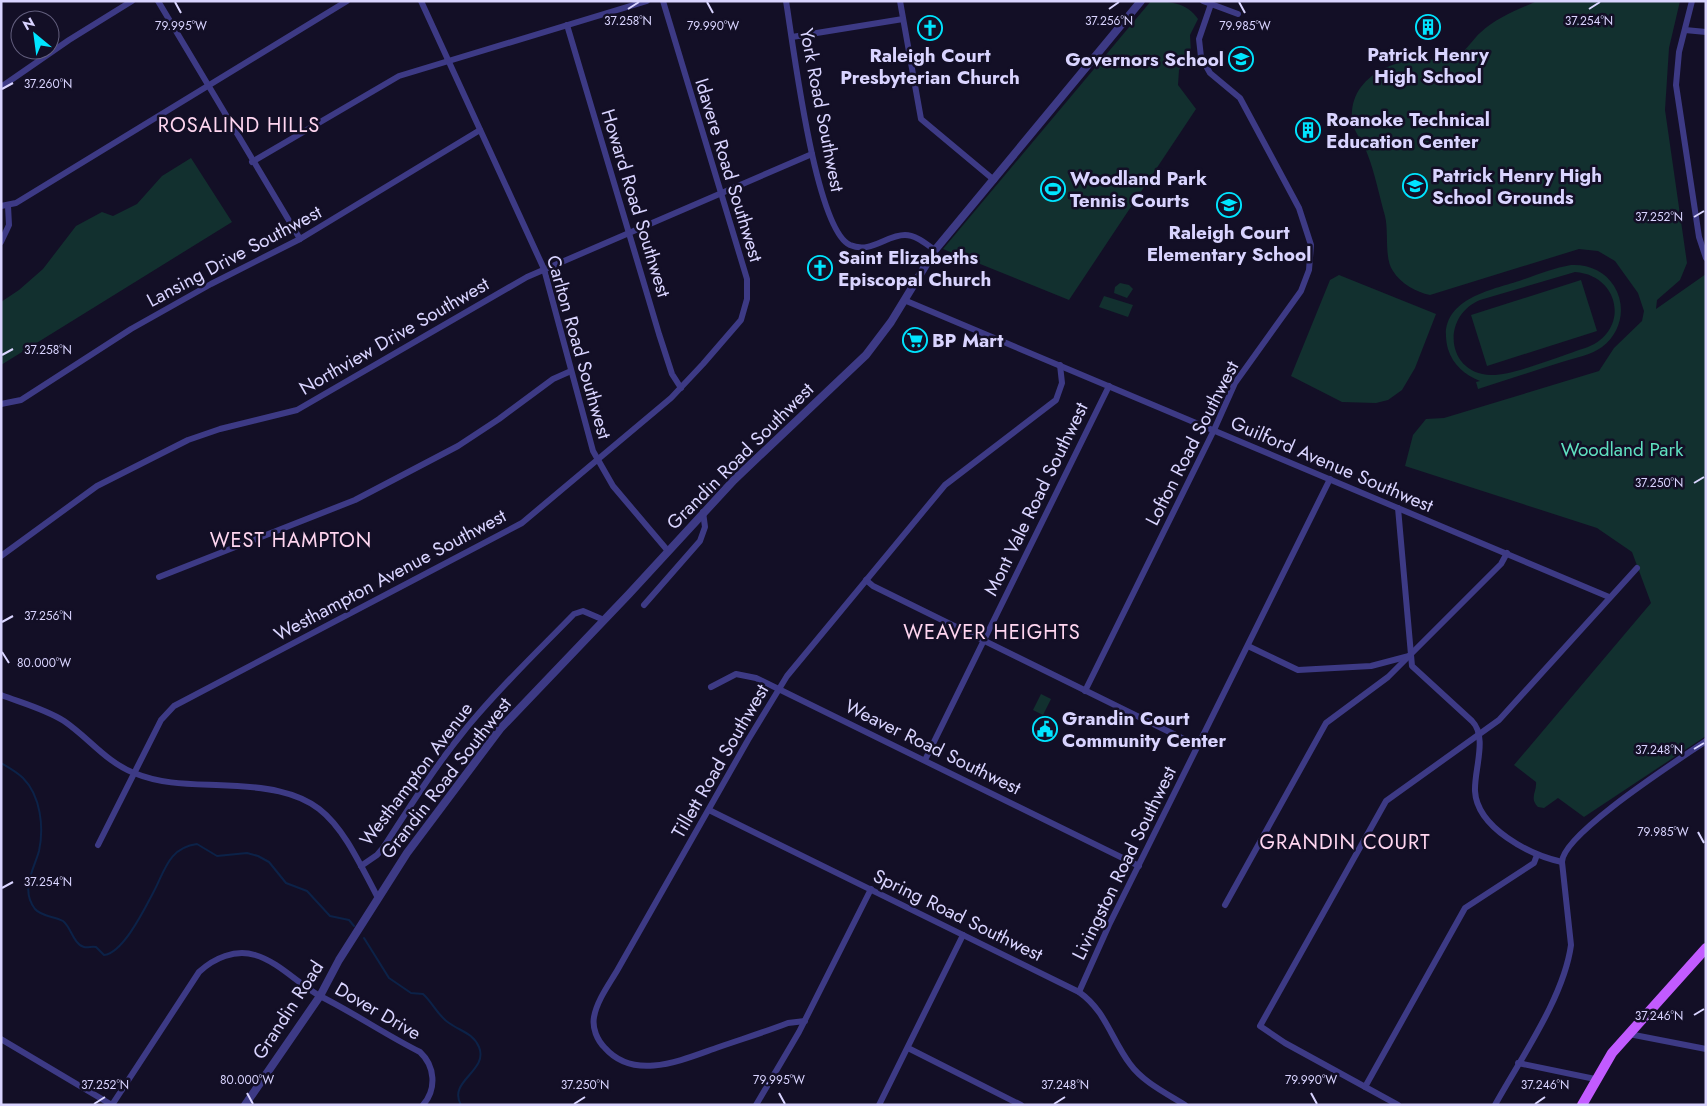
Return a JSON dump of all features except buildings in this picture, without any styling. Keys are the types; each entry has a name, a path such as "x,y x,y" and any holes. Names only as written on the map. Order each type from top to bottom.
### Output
{"main road":[{"path":"1582,1105 1612,1054 1706,948"}],"street":[{"path":"1,87 69,40 132,1"},
{"path":"158,1 300,240"},
{"path":"1,242 9,225 4,206 346,1"},
{"name":"Carlton Road Southwest","path":"421,1 447,62 544,269 587,433 597,460 612,486 668,550"},
{"path":"252,162 389,81 647,1"},
{"name":"Idavere Road Southwest","path":"663,1 748,286 741,320 723,342"},
{"name":"York Road Southwest","path":"786,1 812,154 828,212 836,230 843,241 862,247 904,235 920,240 935,250"},
{"path":"900,1 921,119 994,180"},
{"name":"Grandin Road Southwest","path":"358,931 418,838 500,729 703,512 750,464 866,355 904,300 935,250 1141,1"},
{"path":"1203,1 1238,14"},
{"path":"1692,1 1676,72 1677,102 1698,237 1706,258"},
{"name":"Lofton Road Southwest","path":"1085,691 1214,430 1238,376 1302,291 1309,270 1311,255 1310,237 1300,208 1240,98 1210,73 1201,58 1199,39 1211,4"},
{"path":"792,37 903,19"},
{"name":"Howard Road Southwest","path":"567,25 672,374 681,388"},
{"path":"1684,30 1706,32"},
{"name":"Lansing Drive Southwest","path":"1,404 21,400 157,314 211,284 300,240 480,130"},
{"name":"Northview Drive Southwest","path":"1,556 96,486 196,437 297,410 508,286 812,154"},
{"name":"Guilford Avenue Southwest","path":"904,300 1609,597"},
{"name":"Westhampton Avenue Southwest","path":"98,846 161,720 174,706 508,532 597,460 681,388 723,342"},
{"name":"Tillett Road Southwest","path":"805,1021 788,1023 661,1065 641,1065 620,1060 607,1051 599,1040 594,1025 596,1009 778,688 946,484 1056,400 1062,383 1060,365"},
{"path":"159,577 355,500 458,446 499,419 552,379 571,371"},
{"name":"Mont Vale Road Southwest","path":"924,760 1109,386"},
{"name":"Livingston Road Southwest","path":"1079,992 1104,934 1330,479"},
{"path":"1398,508 1410,656 1413,669 1476,725 1479,736 1475,786 1479,808 1490,822 1507,836 1537,855 1562,862"},
{"path":"644,604 700,541 705,528 703,512"},
{"path":"1225,905 1326,723 1388,677 1501,564 1506,553"},
{"path":"1398,1105 1261,1028 1386,801 1462,745 1479,736 1506,712 1637,568"},
{"path":"866,580 873,586 1198,746"},
{"name":"Westhampton Avenue","path":"361,866 377,855 383,848 428,780 464,732 529,659 574,614 583,611 604,620"},
{"path":"1248,646 1298,670 1371,666 1410,656"},
{"name":"Weaver Road Southwest","path":"711,687 734,674 742,674 778,688 1139,866"},
{"path":"1,695 56,716 77,731 110,760 134,774 168,783 262,787 299,797 314,805 335,822 351,844 378,898"},
{"path":"1495,1105 1555,997 1570,956 1571,944 1562,862 1564,852 1605,812 1706,741"},
{"name":"Spring Road Southwest","path":"709,810 1079,992 1096,1006 1126,1058 1138,1073 1185,1105"},
{"path":"1365,1087 1465,908 1534,863 1537,855"},
{"path":"756,1105 805,1021 871,889"},
{"name":"Grandin Road","path":"245,1105 320,996 358,931"},
{"path":"879,1105 963,935"},
{"name":"Dover Drive","path":"112,1105 191,981 199,972 214,961 237,954 254,955 269,961 320,996 425,1057 431,1071 433,1087 423,1105"},
{"path":"1629,1034 1706,1049"},
{"path":"1,1039 112,1105"},
{"path":"908,1048 1021,1105"},
{"path":"1518,1063 1596,1079"}],"green space":[{"path":"1151,1 1178,4 1189,9 1198,19 1190,35 1191,53 1179,70 1178,85 1196,109 1069,300 943,249"},
{"name":"Woodland Park","path":"1537,1 1680,1 1669,48 1665,110 1687,263 1680,280 1657,300 1656,309 1706,274 1706,736 1584,817 1558,798 1544,808 1538,807 1534,801 1536,782 1514,765 1651,603 1632,552 1597,528 1405,466 1413,435 1426,419 1444,418 1599,371 1614,348 1642,321 1644,311 1638,293 1615,261 1598,251 1579,249 1430,295 1409,287 1396,276 1390,266 1386,222 1377,184 1367,153 1354,128 1352,119 1356,94 1366,81 1378,72 1406,61 1439,59 1456,55 1465,50 1478,35 1493,23"},
{"path":"191,158 232,222 1,365 1,302 19,290 43,269 76,226 102,212 113,216 137,204 162,176"},
{"path":"1565,266 1590,267 1601,272 1614,286 1618,294 1621,311 1618,327 1614,335 1598,350 1588,354 1478,389 1476,382 1480,381 1460,369 1448,349 1446,333 1449,320 1456,309 1479,294","holes":["1575,272 1590,275 1602,283 1610,293 1614,304 1614,317 1610,329 1601,339 1588,347 1512,372 1491,375 1476,372 1465,365 1458,355 1454,343 1454,331 1459,319 1467,308 1480,300"]},
{"path":"1339,275 1436,314 1415,368 1402,390 1388,400 1376,403 1342,402 1291,376 1330,280"},
{"path":"1581,280 1597,331 1487,366 1471,315"},
{"path":"1120,283 1129,285 1133,289 1127,298 1114,293 1115,287"},
{"path":"1104,296 1133,305 1128,317 1099,307"},
{"path":"1041,694 1051,699 1043,715 1033,710"}],"waterway":[{"path":"1,763 18,774 29,785 40,813 39,851 28,887 31,902 41,914 63,921 81,946 96,947 104,955 118,947 139,920 173,855 187,846 197,844 217,856 247,853 258,856 269,862 286,883 307,891 330,916 349,920 354,926"},
{"path":"364,938 389,978 411,993 423,994 445,1020 470,1035 479,1047 481,1055 478,1063 459,1089 458,1097 461,1105"}],"place":[{"name":"Patrick Henry High School","path":"1428,27"},
{"name":"Raleigh Court Presbyterian Church","path":"930,28"},
{"name":"Governors School","path":"1241,59"},
{"name":"Roanoke Technical Education Center","path":"1308,130"},
{"name":"Patrick Henry High School Grounds","path":"1415,186"},
{"name":"Woodland Park Tennis Courts","path":"1053,189"},
{"name":"Raleigh Court Elementary School","path":"1229,205"},
{"name":"Saint Elizabeths Episcopal Church","path":"820,268"},
{"name":"BP Mart","path":"915,340"},
{"name":"Grandin Court Community Center","path":"1045,729"}],"district":[{"name":"ROSALIND HILLS","path":"239,125"},
{"name":"WEST HAMPTON","path":"291,540"},
{"name":"WEAVER HEIGHTS","path":"992,632"},
{"name":"GRANDIN COURT","path":"1345,842"}]}
